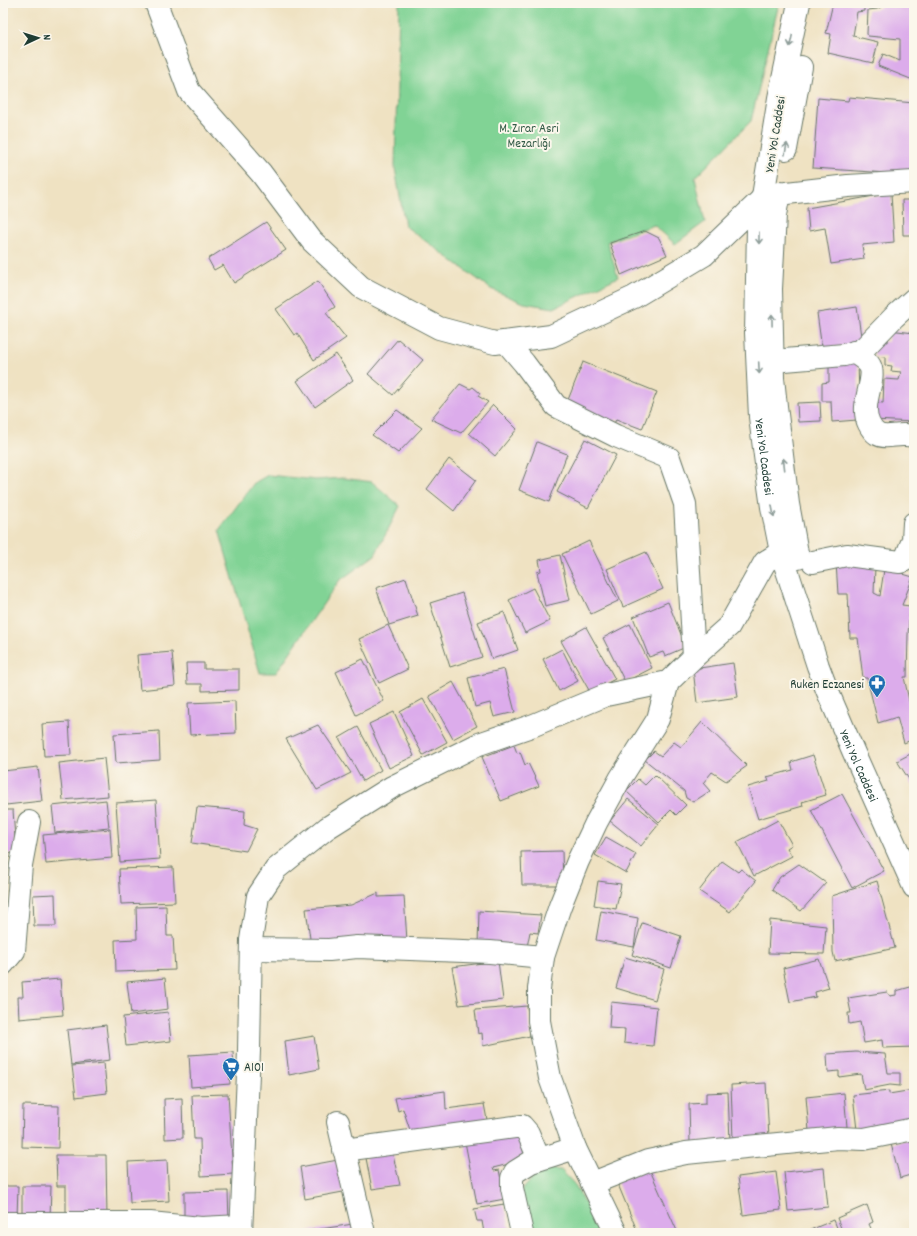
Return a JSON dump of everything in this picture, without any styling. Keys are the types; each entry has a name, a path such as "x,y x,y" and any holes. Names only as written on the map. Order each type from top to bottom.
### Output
{"street":[{"path":"156,3 189,91 261,173 312,241 361,287 439,328 494,343 551,336 634,297 704,255 771,196 848,186 914,182"},
{"name":"Yeni Yol Caddesi","path":"799,3 779,98 771,196 775,215 771,289 773,361 788,548 827,690 914,887"},
{"name":"Yeni Yol Caddesi","path":"814,3 798,81 771,196 758,227 756,326 760,417 772,507 788,548 801,574 826,661 914,857"},
{"path":"773,361 844,355 854,352 865,347 914,299"},
{"path":"506,342 524,363 556,406 616,436 669,458 685,504 694,657"},
{"path":"854,352 865,360 871,367 872,376 865,408 871,428 877,434 888,437 904,434 914,436"},
{"path":"813,562 847,555 900,562 905,560 913,540 914,523"},
{"path":"616,1233 575,1148 550,1078 539,1021 539,989 543,957 560,906 578,861 596,823 620,779 658,719 668,682 729,626 765,562 788,548"},
{"path":"3,1223 150,1223 241,1230 249,1051 251,940 258,896 276,869 327,828 392,787 479,744 534,725 606,695 668,682"},
{"path":"3,964 14,950 21,865 29,822"},
{"path":"251,949 329,950 357,947 490,952 543,957"},
{"path":"338,1122 364,1233"},
{"path":"344,1150 522,1126 528,1133 539,1159"},
{"path":"593,1183 648,1161 686,1153 838,1138 864,1139 914,1130"},
{"path":"522,1233 512,1188 512,1178 515,1172 531,1162 575,1148"}],"green space":[{"name":"M. Zırar Asri Mezarlığı","path":"399,3 779,3 751,121 695,178 705,222 675,244 654,225 607,242 618,277 554,308 524,303 491,289 405,226 395,168"},
{"path":"268,475 316,480 343,478 372,482 400,506 375,555 339,581 276,673 260,673 219,530 254,483"},
{"path":"548,1169 561,1170 575,1185 591,1213 599,1233 529,1233 521,1191 537,1174"}],"building":[{"path":"833,3 864,3 864,11 857,12 853,36 878,42 873,63 828,53 831,34 826,33"},
{"path":"881,3 912,3 914,23 913,80 878,66 883,54 900,61 900,39 868,36 867,34 868,10 881,7"},
{"path":"849,97 914,103 914,171 887,173 813,168 818,98 848,101"},
{"path":"891,193 894,242 862,245 864,259 831,264 825,228 809,231 807,208"},
{"path":"902,200 914,200 914,235 903,235"},
{"path":"266,222 286,250 234,283 223,265 214,270 208,259"},
{"path":"645,231 659,238 667,255 621,275 610,243"},
{"path":"318,281 335,307 326,313 346,338 314,360 297,333 294,335 276,309"},
{"path":"857,307 862,344 822,349 817,313"},
{"path":"889,330 914,333 914,422 873,420 873,402 883,403 884,379 899,380 901,372 891,371 892,366 885,365 885,357 874,356 876,341 888,342"},
{"path":"398,339 423,360 393,395 368,374"},
{"path":"336,354 353,380 315,407 297,381"},
{"path":"829,361 858,361 859,400 857,420 832,422 831,401 822,401 822,383 829,382"},
{"path":"583,362 657,392 642,429 616,419 614,424 566,405"},
{"path":"460,384 470,389 473,387 480,393 478,396 488,402 461,433 431,419"},
{"path":"820,402 821,421 798,422 797,403"},
{"path":"493,405 517,429 495,456 469,433"},
{"path":"397,410 422,428 398,453 372,435"},
{"path":"585,439 616,455 588,508 557,492"},
{"path":"537,442 567,454 549,502 519,490"},
{"path":"449,459 476,480 454,511 427,489"},
{"path":"589,541 618,601 591,614 562,554"},
{"path":"646,552 663,589 623,607 607,569"},
{"path":"560,555 570,600 545,606 537,572 541,571 539,560"},
{"path":"836,562 875,566 874,593 880,596 885,563 903,570 903,574 913,577 902,605 910,606 907,677 904,677 914,724 914,739 904,743 897,717 878,723 867,678 863,678 858,638 850,638 848,594 838,594"},
{"path":"406,578 418,616 389,625 376,588"},
{"path":"533,588 550,621 525,633 509,600"},
{"path":"462,593 482,657 450,667 430,603"},
{"path":"668,602 686,647 665,656 663,652 649,657 633,617"},
{"path":"504,612 518,650 492,659 478,622"},
{"path":"630,624 652,668 625,682 603,638"},
{"path":"388,625 408,669 379,683 359,639"},
{"path":"586,627 615,679 590,692 561,641"},
{"path":"562,649 578,681 559,691 543,659"},
{"path":"172,652 175,686 140,690 137,655"},
{"path":"363,659 384,701 356,715 336,672"},
{"path":"186,663 204,663 204,669 239,669 239,690 202,691 202,684 187,684"},
{"path":"733,663 738,697 697,703 693,669"},
{"path":"504,669 515,712 494,717 490,703 475,707 468,678"},
{"path":"453,682 477,726 453,739 429,696"},
{"path":"423,699 447,742 423,755 400,712"},
{"path":"235,701 236,733 190,735 188,703"},
{"path":"394,712 414,756 389,768 369,724"},
{"path":"69,722 71,755 44,756 42,724"},
{"path":"702,722 747,766 726,781 712,772 703,783 710,791 693,802 686,798 684,791 645,760 654,751 661,756 674,742 681,747"},
{"path":"318,725 351,773 317,790 286,739"},
{"path":"358,727 381,770 363,781 339,738"},
{"path":"159,731 160,760 116,763 114,734"},
{"path":"514,745 517,753 520,752 525,765 528,763 539,786 501,801 482,757"},
{"path":"914,752 914,787 897,761"},
{"path":"813,755 826,795 802,802 803,806 758,819 748,787 769,781 767,777 793,770 791,762"},
{"path":"104,758 108,796 63,800 59,763"},
{"path":"38,767 42,801 6,805 3,771"},
{"path":"655,775 686,805 676,815 671,810 659,822 626,791 638,779 645,785"},
{"path":"842,794 884,871 852,888 811,810"},
{"path":"628,799 659,824 641,846 610,821"},
{"path":"106,800 109,827 55,833 52,806"},
{"path":"156,800 160,859 120,862 116,803"},
{"path":"197,807 245,811 244,825 257,829 246,851 192,843"},
{"path":"3,810 13,810 16,853 3,854"},
{"path":"778,820 792,845 787,848 792,856 754,876 737,842"},
{"path":"110,829 112,858 46,864 43,835"},
{"path":"606,837 636,854 626,873 595,855"},
{"path":"562,851 563,885 522,885 521,852"},
{"path":"722,861 738,872 741,869 756,881 730,912 699,891"},
{"path":"799,864 826,883 801,911 772,890 780,877"},
{"path":"173,867 175,902 121,904 119,869"},
{"path":"598,881 621,884 616,909 594,905"},
{"path":"877,881 895,948 835,961 833,952 832,896"},
{"path":"378,893 378,897 404,896 407,941 311,946 306,909 351,905"},
{"path":"55,894 56,926 34,926 33,895"},
{"path":"4,904 6,931 3,931"},
{"path":"166,906 167,936 173,936 175,970 116,972 115,940 137,939 136,907"},
{"path":"479,911 541,915 538,933 530,932 527,947 478,946"},
{"path":"601,911 638,918 634,947 596,940"},
{"path":"770,920 826,926 824,954 768,953"},
{"path":"642,923 681,936 671,968 632,955"},
{"path":"625,957 664,969 655,1000 616,988"},
{"path":"819,959 829,988 815,992 816,997 790,1002 783,968"},
{"path":"498,961 503,1000 459,1005 452,967"},
{"path":"165,978 168,1009 131,1014 127,982"},
{"path":"60,979 63,1015 19,1019 18,997 23,997 22,982"},
{"path":"914,986 914,1028 912,1028 914,1047 883,1048 882,1040 864,1043 860,1022 849,1024 848,1013 851,1013 848,998 887,992 890,996 896,995 896,991"},
{"path":"611,1002 657,1007 653,1046 624,1043 625,1029 609,1028"},
{"path":"527,1006 530,1036 483,1046 482,1033 478,1034 475,1010"},
{"path":"168,1012 171,1041 126,1046 123,1017"},
{"path":"106,1025 110,1060 71,1065 67,1030"},
{"path":"314,1036 319,1069 289,1075 285,1041"},
{"path":"233,1052 234,1068 229,1068 230,1084 191,1087 189,1055"},
{"path":"856,1052 885,1054 888,1073 900,1073 900,1086 890,1085 864,1090 861,1074 839,1077 839,1071 828,1072 827,1054"},
{"path":"104,1063 107,1093 76,1097 72,1066"},
{"path":"766,1083 769,1138 733,1140 731,1085"},
{"path":"913,1090 914,1123 857,1130 853,1095 889,1091 889,1094"},
{"path":"445,1091 446,1109 484,1104 488,1125 412,1136 403,1109 398,1111 395,1098"},
{"path":"728,1092 730,1142 690,1143 689,1104 706,1103 706,1093"},
{"path":"844,1093 847,1127 809,1131 806,1097"},
{"path":"228,1094 233,1174 201,1176 200,1139 194,1139 192,1095"},
{"path":"182,1098 183,1138 165,1139 164,1099"},
{"path":"23,1105 59,1106 58,1148 22,1147"},
{"path":"519,1130 525,1160 493,1168 494,1171 499,1170 505,1199 477,1204 465,1142"},
{"path":"914,1138 914,1174 900,1178 891,1144"},
{"path":"391,1147 400,1185 372,1189 365,1153"},
{"path":"56,1155 106,1155 107,1218 66,1218 66,1186 57,1186"},
{"path":"167,1160 169,1201 130,1203 128,1162"},
{"path":"338,1160 343,1192 305,1199 300,1167"},
{"path":"649,1168 678,1233 638,1233 617,1182"},
{"path":"824,1168 828,1207 788,1211 784,1172"},
{"path":"776,1172 781,1210 743,1215 738,1177"},
{"path":"3,1186 18,1186 17,1217 3,1217"},
{"path":"22,1186 51,1186 50,1218 22,1218"},
{"path":"228,1191 229,1222 184,1224 184,1192"},
{"path":"504,1204 511,1233 484,1233 482,1221 477,1221 474,1209"},
{"path":"867,1205 873,1222 869,1224 873,1233 843,1233 837,1218"},
{"path":"834,1220 839,1233 811,1233 810,1230"},
{"path":"353,1224 355,1233 309,1233 308,1231"}],"place":[{"name":"Ruken Eczanesi","path":"877,698"},
{"name":"A101","path":"231,1081"}]}
